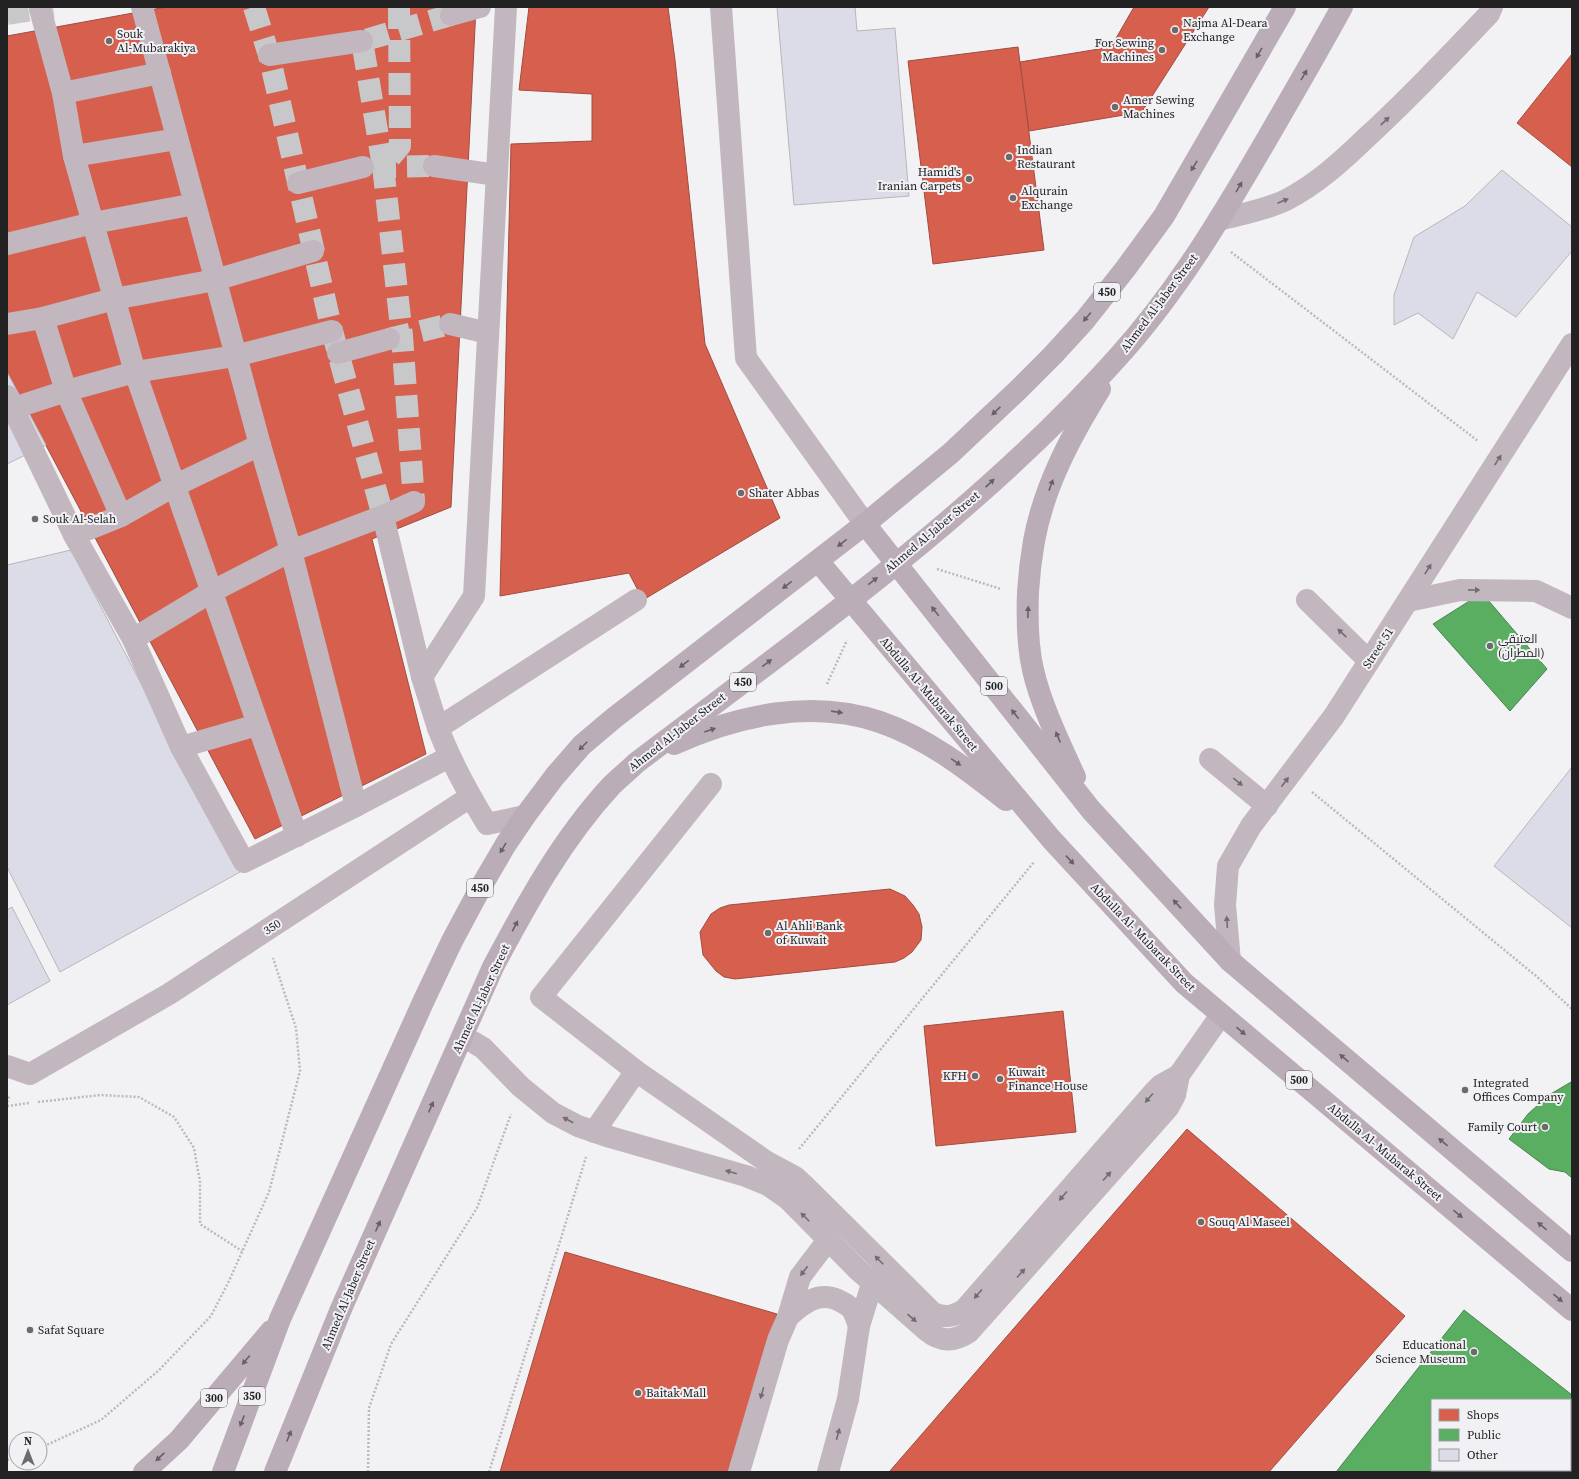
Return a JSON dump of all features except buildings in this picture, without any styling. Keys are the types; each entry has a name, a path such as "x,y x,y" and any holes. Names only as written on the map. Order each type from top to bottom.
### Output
{"main road":[{"name":"450","path":"280,1319 449,947 506,844 555,776 582,745 608,722 865,524 968,437 1053,355 1085,320 1164,216 1285,7"},
{"name":"Ahmed Al-Jaber Street","path":"274,1472 341,1309 494,967 521,914 544,876 589,812 612,785 636,763 850,600 985,488 1050,428 1119,356 1160,306 1214,228 1342,7"},
{"path":"1091,810 1047,711 1036,682 1029,646 1027,623 1029,579 1035,534 1046,497 1055,474 1076,430 1119,356"},
{"name":"500","path":"865,524 1091,810 1230,961 1572,1252"},
{"name":"Abdulla Al- Mubarak Street","path":"818,561 1048,836 1184,983 1572,1310"},
{"path":"636,763 690,737 740,721 784,711 816,710 836,712 880,722 923,742 976,777 1048,836"},
{"name":"300","path":"144,1472 179,1440 280,1319"},
{"name":"350","path":"223,1472 280,1319"}],"street":[{"path":"142,7 235,356 291,551 356,806"},
{"path":"451,14 480,7"},
{"path":"422,677 474,596 506,7"},
{"path":"721,7 746,358 865,524"},
{"path":"1214,228 1254,211 1284,201 1322,178 1429,78 1489,14 1492,7"},
{"path":"40,9 63,93 74,156 135,372 297,836"},
{"path":"269,55 362,40"},
{"path":"63,93 160,73"},
{"path":"74,156 177,138"},
{"path":"434,166 497,175"},
{"path":"298,182 363,167"},
{"path":"7,244 93,223 194,204"},
{"path":"7,324 43,318 114,299 215,280 313,251"},
{"path":"43,318 66,391 121,516"},
{"path":"450,324 488,333"},
{"path":"332,331 235,356 135,372 66,391 10,402 74,536 133,639 181,747 244,862 356,806 449,757"},
{"path":"338,353 389,339"},
{"name":"Street 51","path":"1230,961 1226,905 1228,866 1251,826 1334,716 1572,344"},
{"path":"74,536 121,516 174,486 260,445"},
{"path":"133,639 211,592 291,551 384,516 414,502"},
{"path":"384,516 422,677 449,757 486,824 525,816"},
{"path":"1408,601 1460,590 1536,591 1572,608"},
{"path":"438,728 636,600"},
{"path":"1307,600 1369,660"},
{"path":"181,747 257,725"},
{"path":"1210,759 1267,806"},
{"path":"711,784 541,996 636,1071 767,1162 788,1200 865,1277 934,1336 952,1340 969,1332 1168,1108 1175,1095 1179,1075 1221,1014"},
{"name":"350","path":"7,1066 30,1074 170,994 470,797"},
{"path":"462,1038 483,1048 521,1087 553,1113 578,1126 746,1176 775,1177 806,1187 923,1304 933,1313 945,1317 952,1316 965,1309 1154,1092 1165,1082 1179,1075"},
{"path":"594,1132 636,1071"},
{"path":"740,1472 778,1340 788,1317 800,1277 828,1240"},
{"path":"865,1277 923,1304"},
{"path":"828,1472 848,1399 865,1277"},
{"path":"788,1317 800,1306 821,1296 835,1299 846,1304 853,1311 859,1326"}],"path":[{"path":"1214,228 1499,457"},
{"path":"1290,774 1536,976 1572,1009"},
{"path":"775,1177 1048,836"},
{"path":"48,1444 101,1420 158,1371 211,1316 228,1283 269,1192 300,1071 296,1028 264,932"},
{"path":"368,1472 369,1408 391,1344 477,1208 521,1087"},
{"path":"7,1106 100,1095 139,1097 174,1117 194,1148 200,1182 200,1224 242,1251"},
{"path":"489,1472 594,1132"}],"tunnel":[{"path":"7,14 53,7"},
{"path":"254,7 269,55 332,331 383,516"},
{"path":"399,7 400,146 383,166 402,336 414,502"},
{"path":"383,166 362,41 451,15"},
{"path":"374,167 434,166"},
{"path":"389,339 450,324"}],"place":[{"name":"Najma Al-Deara Exchange","path":"1175,30"},
{"name":"Souk Al-Mubarakiya","path":"109,41"},
{"name":"For Sewing Machines","path":"1162,50"},
{"name":"Amer Sewing Machines","path":"1115,107"},
{"name":"Indian Restaurant","path":"1009,157"},
{"name":"Hamid's Iranian Carpets","path":"969,179"},
{"name":"Alqurain Exchange","path":"1013,198"},
{"name":"Shater Abbas","path":"741,493"},
{"name":"Souk Al-Selah","path":"35,519"},
{"name":"العتيقي (المطران)","path":"1490,646"},
{"name":"Al Ahli Bank of Kuwait","path":"768,933"},
{"name":"KFH","path":"975,1076"},
{"name":"Kuwait Finance House","path":"1000,1079"},
{"name":"Integrated Offices Company","path":"1465,1090"},
{"name":"Family Court","path":"1545,1127"},
{"name":"Souq Al Maseel","path":"1201,1222"},
{"name":"Safat Square","path":"30,1330"},
{"name":"Educational Science Museum","path":"1474,1352"},
{"name":"Baitak Mall","path":"638,1393"}]}
